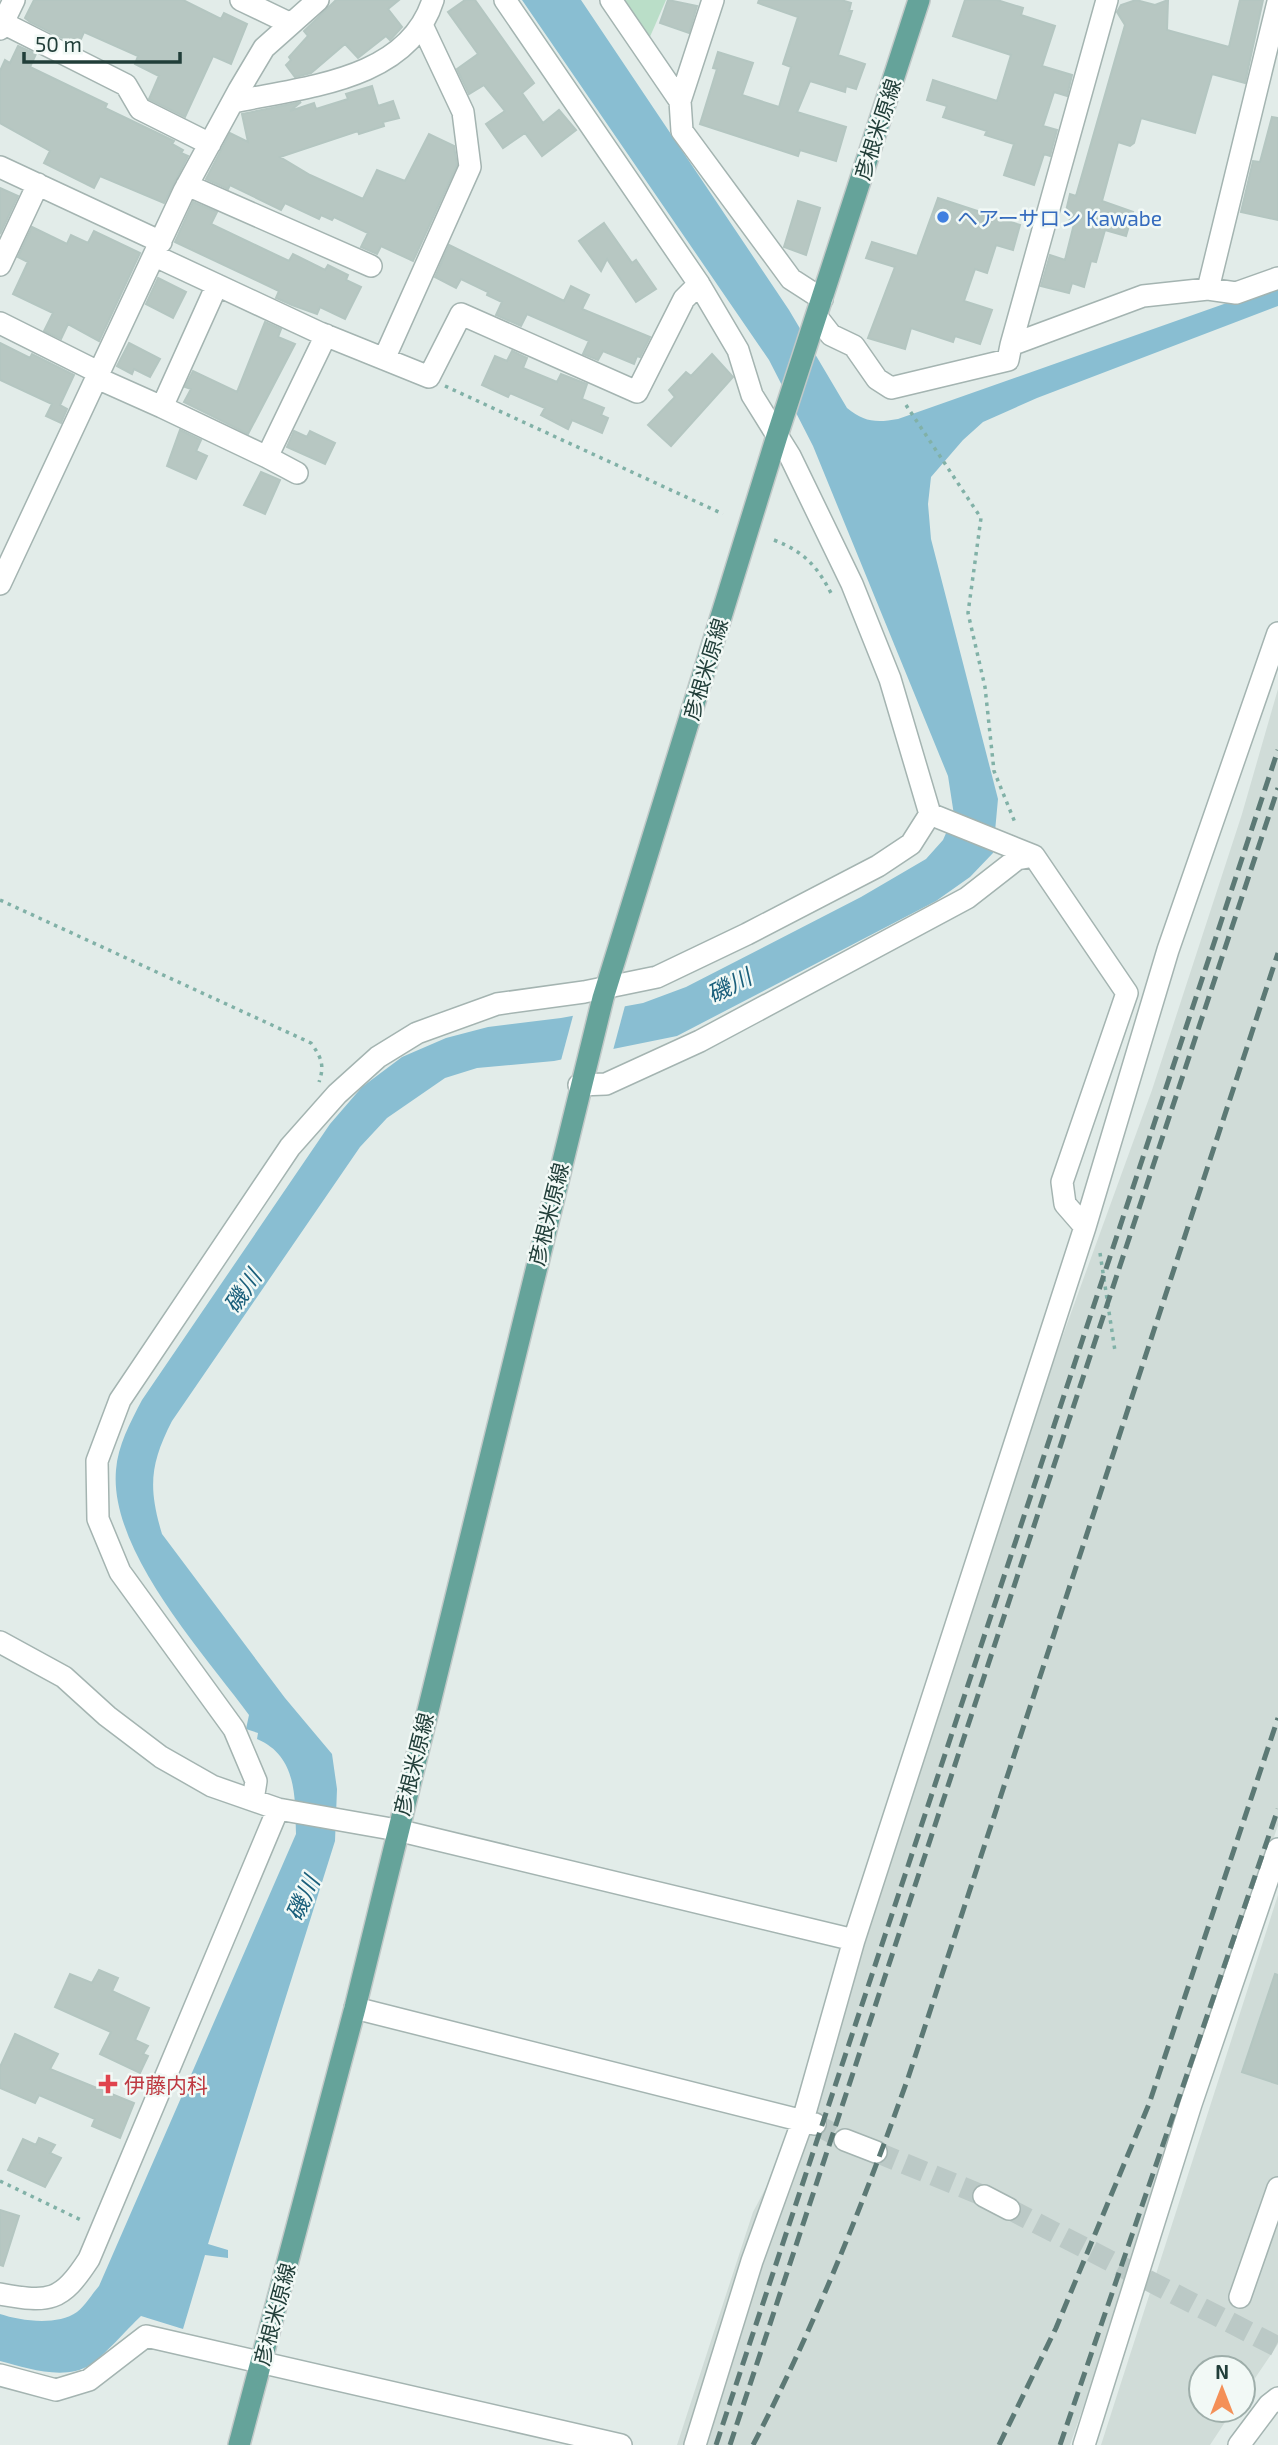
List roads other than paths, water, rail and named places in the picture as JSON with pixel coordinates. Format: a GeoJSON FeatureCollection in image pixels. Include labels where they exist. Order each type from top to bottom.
{"type":"FeatureCollection","features":[{"type":"Feature","properties":{"kind":"main road","name":"彦根米原線"},"geometry":{"type":"LineString","coordinates":[[239,2445],[355,2008],[604,993],[780,429],[919,0]]}},
{"type":"Feature","properties":{"kind":"street"},"geometry":{"type":"LineString","coordinates":[[14,0],[1,26],[126,85],[140,109],[210,144]]}},
{"type":"Feature","properties":{"kind":"street"},"geometry":{"type":"LineString","coordinates":[[241,0],[289,23]]}},
{"type":"Feature","properties":{"kind":"street"},"geometry":{"type":"LineString","coordinates":[[0,584],[187,185],[264,48],[318,0]]}},
{"type":"Feature","properties":{"kind":"street"},"geometry":{"type":"LineString","coordinates":[[233,102],[372,67],[401,51],[422,25],[433,0]]}},
{"type":"Feature","properties":{"kind":"street"},"geometry":{"type":"LineString","coordinates":[[505,0],[699,284],[738,350],[752,394],[780,429],[862,608],[890,679],[935,817]]}},
{"type":"Feature","properties":{"kind":"street"},"geometry":{"type":"LineString","coordinates":[[611,0],[680,101]]}},
{"type":"Feature","properties":{"kind":"street"},"geometry":{"type":"LineString","coordinates":[[713,0],[680,101],[682,131],[831,335],[854,346],[877,379],[891,388],[1008,360],[1107,0]]}},
{"type":"Feature","properties":{"kind":"street"},"geometry":{"type":"LineString","coordinates":[[1208,289],[1274,34],[1278,2]]}},
{"type":"Feature","properties":{"kind":"street"},"geometry":{"type":"LineString","coordinates":[[384,359],[470,167],[463,112],[422,25]]}},
{"type":"Feature","properties":{"kind":"street"},"geometry":{"type":"LineString","coordinates":[[0,167],[38,184],[158,249],[217,285],[326,335],[429,377],[461,314],[637,392],[684,299],[699,284]]}},
{"type":"Feature","properties":{"kind":"street"},"geometry":{"type":"LineString","coordinates":[[0,265],[38,184]]}},
{"type":"Feature","properties":{"kind":"street"},"geometry":{"type":"LineString","coordinates":[[187,185],[371,266]]}},
{"type":"Feature","properties":{"kind":"street"},"geometry":{"type":"LineString","coordinates":[[1012,345],[1143,296],[1208,289],[1236,293],[1278,278]]}},
{"type":"Feature","properties":{"kind":"street"},"geometry":{"type":"LineString","coordinates":[[162,407],[217,285]]}},
{"type":"Feature","properties":{"kind":"street"},"geometry":{"type":"LineString","coordinates":[[0,324],[98,376],[297,473]]}},
{"type":"Feature","properties":{"kind":"street"},"geometry":{"type":"LineString","coordinates":[[267,457],[326,335]]}},
{"type":"Feature","properties":{"kind":"street"},"geometry":{"type":"LineString","coordinates":[[695,2445],[752,2261],[809,2122],[854,1940],[1092,1235],[1168,950],[1278,634]]}},
{"type":"Feature","properties":{"kind":"street"},"geometry":{"type":"LineString","coordinates":[[935,817],[1027,852],[1127,993],[1062,1182],[1065,1205],[1092,1235]]}},
{"type":"Feature","properties":{"kind":"street"},"geometry":{"type":"LineString","coordinates":[[253,1800],[256,1781],[234,1729],[120,1572],[98,1519],[97,1461],[120,1400],[290,1147],[337,1094],[378,1057],[417,1034],[497,1004],[604,993],[657,977],[878,866],[911,844],[935,817]]}},
{"type":"Feature","properties":{"kind":"street"},"geometry":{"type":"LineString","coordinates":[[581,1078],[606,1084],[700,1041],[967,898],[1027,852]]}},
{"type":"Feature","properties":{"kind":"street"},"geometry":{"type":"LineString","coordinates":[[0,1642],[64,1677],[107,1716],[161,1757],[212,1786],[280,1810],[397,1830],[854,1940]]}},
{"type":"Feature","properties":{"kind":"street"},"geometry":{"type":"LineString","coordinates":[[0,2294],[39,2301],[57,2297],[73,2284],[89,2259],[280,1810]]}},
{"type":"Feature","properties":{"kind":"street"},"geometry":{"type":"LineString","coordinates":[[1084,2445],[1191,2104],[1278,1849]]}},
{"type":"Feature","properties":{"kind":"street"},"geometry":{"type":"LineString","coordinates":[[355,2008],[809,2122]]}},
{"type":"Feature","properties":{"kind":"street"},"geometry":{"type":"LineString","coordinates":[[845,2140],[876,2152]]}},
{"type":"Feature","properties":{"kind":"street"},"geometry":{"type":"LineString","coordinates":[[1240,2297],[1278,2188]]}},
{"type":"Feature","properties":{"kind":"street"},"geometry":{"type":"LineString","coordinates":[[984,2196],[1009,2209]]}},
{"type":"Feature","properties":{"kind":"street"},"geometry":{"type":"LineString","coordinates":[[0,2375],[56,2390],[89,2380],[146,2336],[621,2445]]}},
{"type":"Feature","properties":{"kind":"street"},"geometry":{"type":"LineString","coordinates":[[1239,2445],[1269,2405],[1278,2398]]}},
{"type":"Feature","properties":{"kind":"water","name":"磯川"},"geometry":{"type":"Polygon","coordinates":[[[522,0],[581,0],[789,310],[847,408],[865,419],[898,419],[1278,285],[1278,306],[1037,398],[983,422],[963,440],[931,477],[928,504],[931,539],[998,799],[993,853],[970,877],[936,901],[677,1036],[554,1061],[477,1068],[445,1078],[387,1118],[360,1147],[172,1421],[155,1463],[153,1489],[162,1534],[285,1698],[332,1754],[337,1789],[335,1841],[208,2244],[228,2250],[228,2258],[205,2255],[183,2329],[141,2316],[108,2350],[80,2370],[57,2373],[33,2370],[0,2361],[0,2314],[28,2320],[59,2319],[77,2312],[99,2286],[296,1834],[294,1792],[287,1767],[270,1746],[257,1739],[258,1733],[246,1729],[249,1715],[163,1600],[143,1567],[128,1534],[118,1501],[116,1470],[122,1443],[142,1400],[330,1124],[362,1087],[402,1057],[446,1038],[488,1027],[561,1018],[643,1003],[686,987],[861,897],[926,859],[943,840],[954,815],[948,776],[813,446],[769,360],[522,0]]]}},
{"type":"Feature","properties":{"kind":"tunnel"},"geometry":{"type":"LineString","coordinates":[[815,2124],[845,2140]]}},
{"type":"Feature","properties":{"kind":"tunnel"},"geometry":{"type":"LineString","coordinates":[[876,2152],[984,2196]]}},
{"type":"Feature","properties":{"kind":"tunnel"},"geometry":{"type":"LineString","coordinates":[[1009,2209],[1278,2347]]}},
{"type":"Feature","properties":{"kind":"railway"},"geometry":{"type":"LineString","coordinates":[[716,2445],[1278,750]]}},
{"type":"Feature","properties":{"kind":"railway"},"geometry":{"type":"LineString","coordinates":[[730,2445],[1278,788]]}},
{"type":"Feature","properties":{"kind":"railway"},"geometry":{"type":"LineString","coordinates":[[753,2445],[837,2264],[908,2078],[1278,953]]}},
{"type":"Feature","properties":{"kind":"railway"},"geometry":{"type":"LineString","coordinates":[[999,2445],[1056,2328],[1149,2104],[1278,1718]]}},
{"type":"Feature","properties":{"kind":"railway"},"geometry":{"type":"LineString","coordinates":[[1060,2445],[1278,1809]]}},
{"type":"Feature","properties":{"kind":"place","name":"ヘアーサロン Kawabe"},"geometry":{"type":"Point","coordinates":[943,217]}},
{"type":"Feature","properties":{"kind":"place","name":"伊藤内科"},"geometry":{"type":"Point","coordinates":[108,2084]}}]}
